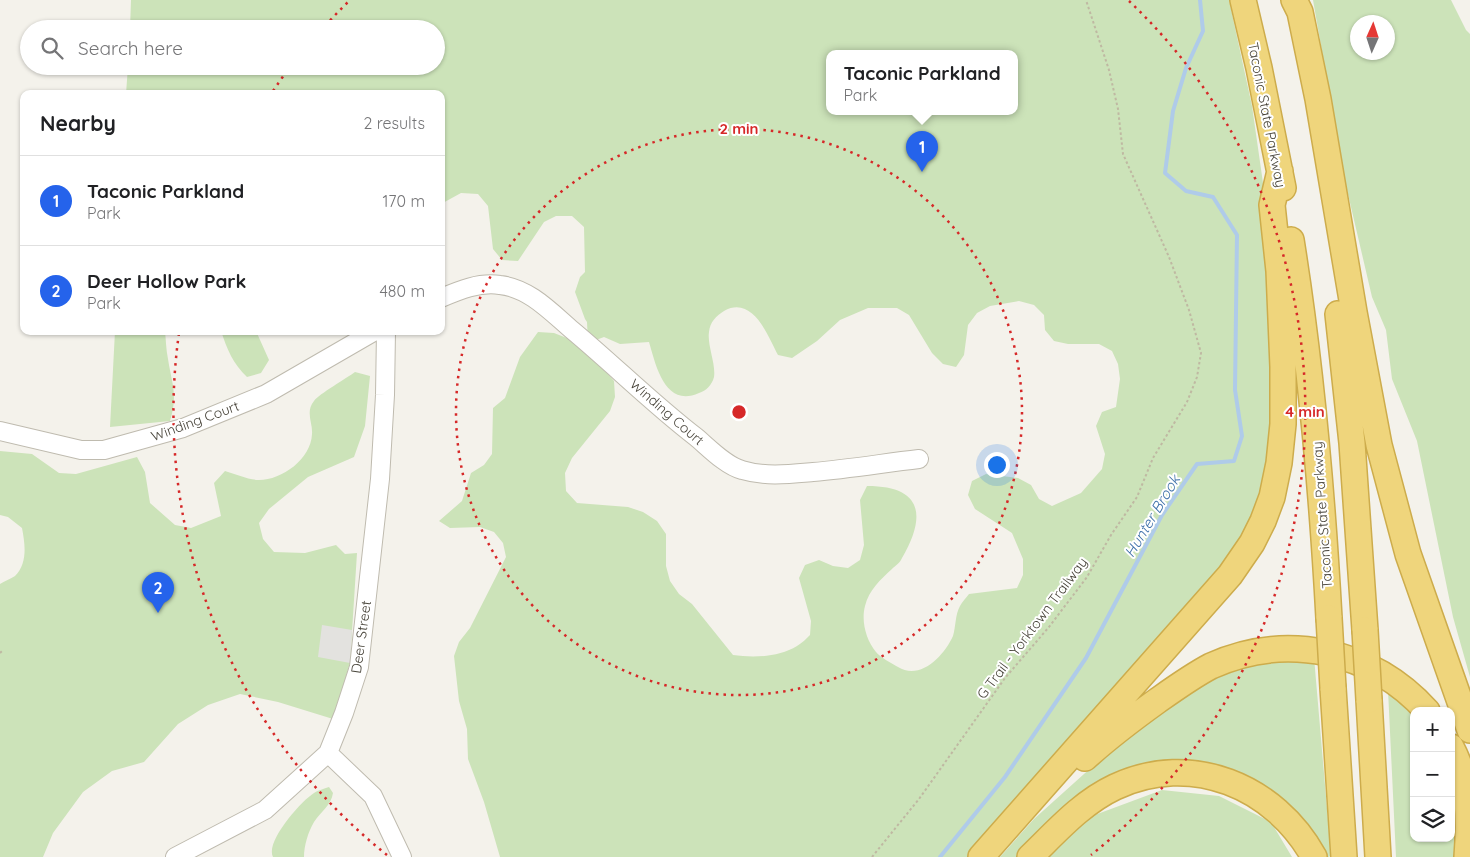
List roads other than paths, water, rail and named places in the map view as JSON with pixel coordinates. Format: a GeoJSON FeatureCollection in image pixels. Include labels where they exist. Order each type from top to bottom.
{"type":"FeatureCollection","features":[{"type":"Feature","properties":{"kind":"highway","name":"Taconic State Parkway"},"geometry":{"type":"LineString","coordinates":[[1243,0],[1280,171],[1298,280],[1314,408],[1323,519],[1344,857]]}},
{"type":"Feature","properties":{"kind":"highway"},"geometry":{"type":"LineString","coordinates":[[1285,0],[1325,228],[1338,314],[1352,443],[1378,857]]}},
{"type":"Feature","properties":{"kind":"highway"},"geometry":{"type":"LineString","coordinates":[[1294,0],[1300,12],[1318,99],[1363,367],[1383,464],[1415,576],[1470,730]]}},
{"type":"Feature","properties":{"kind":"highway"},"geometry":{"type":"LineString","coordinates":[[981,857],[1225,580],[1248,548],[1263,521],[1272,498],[1277,475],[1283,424],[1281,303],[1272,205],[1280,171]]}},
{"type":"Feature","properties":{"kind":"highway"},"geometry":{"type":"LineString","coordinates":[[986,857],[1052,789],[1109,737],[1186,681],[1211,666],[1235,657],[1283,648],[1317,650],[1338,655],[1365,665],[1387,677],[1411,694],[1423,707]]}},
{"type":"Feature","properties":{"kind":"highway"},"geometry":{"type":"LineString","coordinates":[[1453,752],[1462,773],[1468,796],[1470,827],[1467,857]]}},
{"type":"Feature","properties":{"kind":"highway"},"geometry":{"type":"LineString","coordinates":[[1030,857],[1064,823],[1103,794],[1140,778],[1177,773],[1201,774],[1224,779],[1251,792],[1266,802],[1290,824],[1304,840],[1314,857]]}},
{"type":"Feature","properties":{"kind":"street","name":"Winding Court"},"geometry":{"type":"LineString","coordinates":[[445,296],[468,287],[488,284],[519,290],[534,298],[588,343],[679,425],[730,465],[740,470],[785,475],[919,459]]}},
{"type":"Feature","properties":{"kind":"street","name":"Winding Court"},"geometry":{"type":"LineString","coordinates":[[0,431],[80,450],[104,450],[183,428],[266,394],[368,335]]}},
{"type":"Feature","properties":{"kind":"street","name":"Deer Street"},"geometry":{"type":"LineString","coordinates":[[175,857],[265,810],[328,753],[359,667],[380,479],[385,395],[386,335]]}},
{"type":"Feature","properties":{"kind":"street"},"geometry":{"type":"LineString","coordinates":[[328,753],[372,796],[402,857]]}},
{"type":"Feature","properties":{"kind":"waterway","name":"Hunter Brook"},"geometry":{"type":"LineString","coordinates":[[940,857],[1005,777],[1086,658],[1162,515],[1197,464],[1234,461],[1242,436],[1235,390],[1237,235],[1213,197],[1186,191],[1165,173],[1173,111],[1186,68],[1203,31],[1200,0]]}},
{"type":"Feature","properties":{"kind":"place","name":"Taconic Parkland"},"geometry":{"type":"Point","coordinates":[922,172]}},
{"type":"Feature","properties":{"kind":"place","name":"Deer Hollow Park"},"geometry":{"type":"Point","coordinates":[158,613]}}]}
